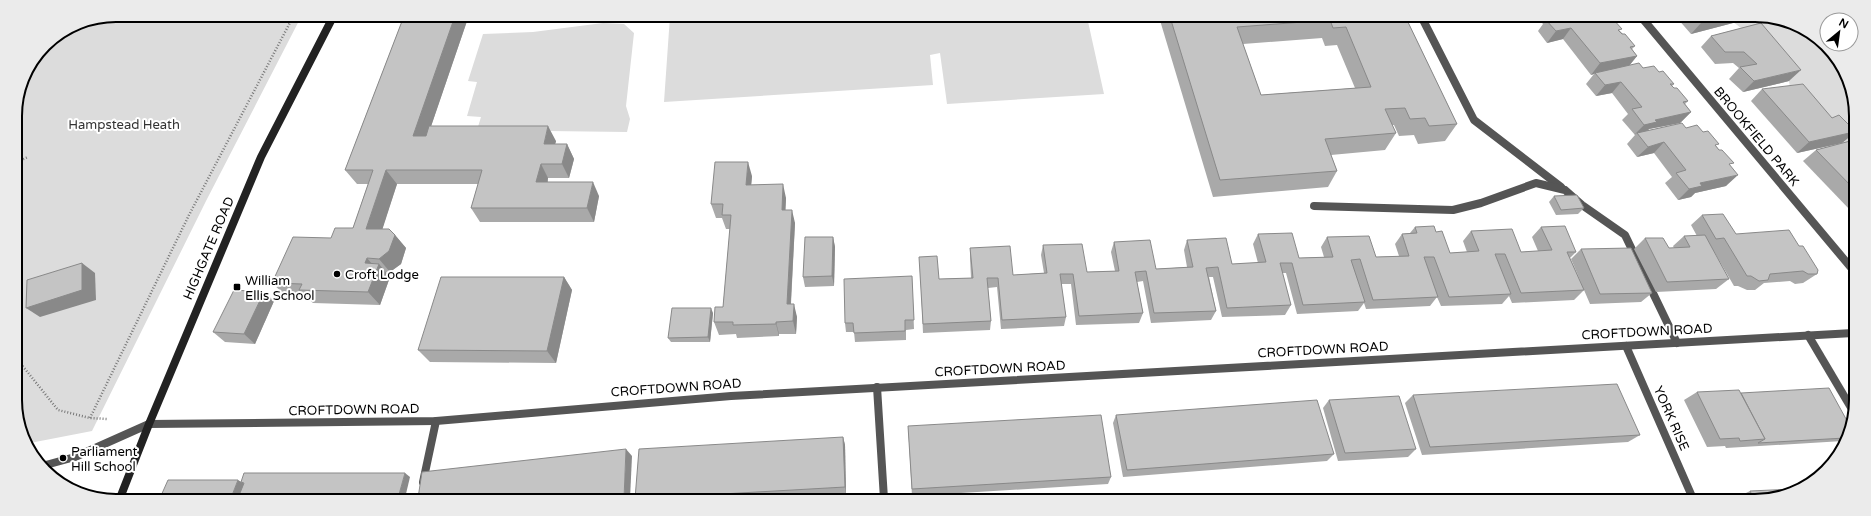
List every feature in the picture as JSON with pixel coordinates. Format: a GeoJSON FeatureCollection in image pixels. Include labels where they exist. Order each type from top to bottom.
{"type":"FeatureCollection","features":[{"type":"Feature","properties":{"kind":"street","name":"HIGHGATE ROAD"},"geometry":{"type":"LineString","coordinates":[[122,494],[149,424],[261,157],[330,22]]}},
{"type":"Feature","properties":{"kind":"street"},"geometry":{"type":"LineString","coordinates":[[1424,22],[1474,120],[1582,205],[1625,235],[1677,343]]}},
{"type":"Feature","properties":{"kind":"street","name":"BROOKFIELD PARK"},"geometry":{"type":"LineString","coordinates":[[1645,22],[1849,265]]}},
{"type":"Feature","properties":{"kind":"street"},"geometry":{"type":"LineString","coordinates":[[1314,206],[1453,210],[1481,203],[1536,183],[1564,190]]}},
{"type":"Feature","properties":{"kind":"street","name":"CROFTDOWN ROAD"},"geometry":{"type":"LineString","coordinates":[[149,424],[436,421],[656,401],[877,387],[1849,333]]}},
{"type":"Feature","properties":{"kind":"street"},"geometry":{"type":"LineString","coordinates":[[1808,335],[1849,404]]}},
{"type":"Feature","properties":{"kind":"street","name":"YORK RISE"},"geometry":{"type":"LineString","coordinates":[[1626,346],[1691,494]]}},
{"type":"Feature","properties":{"kind":"street"},"geometry":{"type":"LineString","coordinates":[[877,387],[884,494]]}},
{"type":"Feature","properties":{"kind":"street"},"geometry":{"type":"LineString","coordinates":[[421,490],[436,421]]}},
{"type":"Feature","properties":{"kind":"street"},"geometry":{"type":"LineString","coordinates":[[48,464],[75,457],[149,424]]}},
{"type":"Feature","properties":{"kind":"path"},"geometry":{"type":"LineString","coordinates":[[90,418],[145,300],[236,123],[290,22]]}},
{"type":"Feature","properties":{"kind":"path"},"geometry":{"type":"LineString","coordinates":[[22,160],[28,157]]}},
{"type":"Feature","properties":{"kind":"path"},"geometry":{"type":"LineString","coordinates":[[22,365],[58,410],[90,418],[114,420]]}},
{"type":"Feature","properties":{"kind":"green space","name":"Hampstead Heath"},"geometry":{"type":"Polygon","coordinates":[[[116,22],[298,22],[206,201],[92,431],[33,442],[27,430],[24,418],[22,400],[22,110],[29,80],[38,64],[54,45],[80,29],[92,25],[116,22]]]}},
{"type":"Feature","properties":{"kind":"green space"},"geometry":{"type":"Polygon","coordinates":[[[670,22],[1088,22],[1104,94],[947,104],[940,53],[930,55],[933,85],[664,102],[670,22]]]}},
{"type":"Feature","properties":{"kind":"green space"},"geometry":{"type":"Polygon","coordinates":[[[1733,22],[1767,23],[1791,29],[1812,42],[1819,48],[1819,52],[1823,52],[1836,69],[1844,86],[1849,110],[1849,144],[1842,143],[1826,126],[1791,95],[1789,81],[1750,35],[1733,22]]]}},
{"type":"Feature","properties":{"kind":"green space"},"geometry":{"type":"Polygon","coordinates":[[[603,23],[624,24],[634,33],[626,106],[630,119],[627,132],[477,130],[481,117],[467,116],[477,82],[468,81],[483,34],[533,32],[603,23]]]}},
{"type":"Feature","properties":{"kind":"building"},"geometry":{"type":"Polygon","coordinates":[[[402,22],[453,22],[413,136],[426,136],[429,126],[548,126],[544,144],[567,144],[562,164],[541,164],[536,182],[593,182],[587,208],[471,208],[482,170],[386,170],[366,229],[389,229],[395,235],[389,251],[379,259],[367,258],[365,263],[379,264],[368,292],[299,290],[302,284],[272,283],[293,237],[331,238],[335,228],[353,228],[373,170],[345,170],[402,22]]]}},
{"type":"Feature","properties":{"kind":"building"},"geometry":{"type":"Polygon","coordinates":[[[1172,22],[1303,22],[1237,27],[1261,95],[1371,87],[1346,27],[1333,28],[1331,22],[1408,22],[1457,124],[1429,126],[1425,118],[1410,119],[1405,108],[1385,109],[1396,133],[1325,139],[1337,171],[1220,180],[1172,22]]]}},
{"type":"Feature","properties":{"kind":"building"},"geometry":{"type":"Polygon","coordinates":[[[1548,22],[1616,22],[1622,29],[1618,30],[1622,34],[1625,34],[1635,46],[1630,47],[1637,56],[1600,63],[1571,28],[1556,31],[1548,22]]]}},
{"type":"Feature","properties":{"kind":"building"},"geometry":{"type":"Polygon","coordinates":[[[1761,23],[1801,70],[1754,81],[1740,67],[1757,64],[1744,52],[1725,52],[1711,36],[1761,23]]]}},
{"type":"Feature","properties":{"kind":"building"},"geometry":{"type":"Polygon","coordinates":[[[1639,63],[1643,68],[1654,66],[1659,72],[1663,71],[1674,84],[1670,84],[1674,88],[1677,88],[1688,101],[1683,102],[1691,112],[1655,120],[1657,122],[1644,125],[1632,109],[1642,107],[1621,82],[1605,85],[1595,73],[1639,63]]]}},
{"type":"Feature","properties":{"kind":"building"},"geometry":{"type":"Polygon","coordinates":[[[1803,84],[1832,118],[1839,115],[1849,125],[1849,133],[1809,142],[1762,89],[1803,84]]]}},
{"type":"Feature","properties":{"kind":"building"},"geometry":{"type":"Polygon","coordinates":[[[1682,123],[1686,128],[1697,125],[1703,132],[1708,131],[1719,144],[1715,145],[1719,150],[1722,150],[1734,163],[1729,164],[1738,175],[1700,183],[1702,186],[1689,189],[1676,173],[1686,170],[1664,142],[1648,147],[1637,133],[1682,123]]]}},
{"type":"Feature","properties":{"kind":"building"},"geometry":{"type":"Polygon","coordinates":[[[1849,141],[1849,184],[1816,150],[1849,141]]]}},
{"type":"Feature","properties":{"kind":"building"},"geometry":{"type":"Polygon","coordinates":[[[715,162],[748,162],[746,185],[783,184],[782,210],[792,210],[787,304],[794,304],[793,321],[776,322],[776,324],[733,325],[733,322],[714,322],[715,307],[723,307],[731,215],[722,215],[723,204],[711,204],[715,162]]]}},
{"type":"Feature","properties":{"kind":"building"},"geometry":{"type":"Polygon","coordinates":[[[1577,195],[1584,208],[1561,210],[1554,196],[1577,195]]]}},
{"type":"Feature","properties":{"kind":"building"},"geometry":{"type":"Polygon","coordinates":[[[1723,214],[1736,234],[1789,230],[1799,246],[1803,246],[1818,270],[1817,274],[1808,274],[1803,271],[1770,274],[1768,280],[1759,281],[1751,276],[1747,276],[1724,238],[1716,239],[1702,215],[1723,214]]]}},
{"type":"Feature","properties":{"kind":"building"},"geometry":{"type":"Polygon","coordinates":[[[1434,226],[1436,232],[1442,231],[1450,253],[1479,251],[1471,231],[1512,229],[1521,252],[1552,250],[1541,227],[1565,226],[1576,252],[1567,252],[1584,290],[1521,293],[1505,254],[1495,254],[1511,294],[1449,297],[1434,257],[1424,257],[1438,297],[1373,300],[1360,259],[1351,260],[1365,302],[1303,305],[1292,263],[1280,263],[1291,305],[1227,308],[1218,267],[1206,268],[1216,311],[1154,313],[1146,271],[1135,272],[1143,313],[1079,316],[1073,274],[1060,274],[1066,317],[1002,320],[998,278],[987,278],[991,321],[923,324],[919,257],[937,256],[939,279],[973,278],[970,248],[1010,246],[1013,275],[1047,273],[1043,245],[1082,244],[1087,272],[1119,271],[1114,242],[1150,240],[1156,269],[1193,267],[1187,240],[1226,238],[1232,264],[1266,262],[1258,234],[1292,233],[1299,258],[1333,257],[1327,237],[1369,236],[1376,257],[1409,256],[1402,234],[1417,233],[1415,227],[1434,226]]]}},
{"type":"Feature","properties":{"kind":"building"},"geometry":{"type":"Polygon","coordinates":[[[1705,235],[1729,279],[1667,282],[1645,238],[1663,238],[1669,248],[1690,247],[1684,236],[1705,235]]]}},
{"type":"Feature","properties":{"kind":"building"},"geometry":{"type":"Polygon","coordinates":[[[805,237],[833,237],[832,276],[803,277],[805,237]]]}},
{"type":"Feature","properties":{"kind":"building"},"geometry":{"type":"Polygon","coordinates":[[[1631,248],[1652,293],[1600,294],[1581,249],[1631,248]]]}},
{"type":"Feature","properties":{"kind":"building"},"geometry":{"type":"Polygon","coordinates":[[[82,263],[82,290],[26,308],[27,280],[82,263]]]}},
{"type":"Feature","properties":{"kind":"building"},"geometry":{"type":"Polygon","coordinates":[[[912,276],[914,320],[905,320],[905,331],[854,333],[853,323],[845,323],[844,279],[912,276]]]}},
{"type":"Feature","properties":{"kind":"building"},"geometry":{"type":"Polygon","coordinates":[[[441,277],[564,277],[547,351],[418,350],[441,277]]]}},
{"type":"Feature","properties":{"kind":"building"},"geometry":{"type":"Polygon","coordinates":[[[234,290],[264,292],[244,334],[213,332],[234,290]]]}},
{"type":"Feature","properties":{"kind":"building"},"geometry":{"type":"Polygon","coordinates":[[[672,308],[711,308],[708,337],[668,338],[672,308]]]}},
{"type":"Feature","properties":{"kind":"building"},"geometry":{"type":"Polygon","coordinates":[[[1617,384],[1640,435],[1430,447],[1413,395],[1617,384]]]}},
{"type":"Feature","properties":{"kind":"building"},"geometry":{"type":"Polygon","coordinates":[[[1829,388],[1847,420],[1842,436],[1841,438],[1758,443],[1765,439],[1741,393],[1829,388]]]}},
{"type":"Feature","properties":{"kind":"building"},"geometry":{"type":"Polygon","coordinates":[[[1739,390],[1765,439],[1740,441],[1739,438],[1720,439],[1697,392],[1739,390]]]}},
{"type":"Feature","properties":{"kind":"building"},"geometry":{"type":"Polygon","coordinates":[[[1399,396],[1416,449],[1345,453],[1329,400],[1399,396]]]}},
{"type":"Feature","properties":{"kind":"building"},"geometry":{"type":"Polygon","coordinates":[[[1317,400],[1334,454],[1127,470],[1116,415],[1317,400]]]}},
{"type":"Feature","properties":{"kind":"building"},"geometry":{"type":"Polygon","coordinates":[[[1101,415],[1111,477],[912,489],[908,426],[1101,415]]]}},
{"type":"Feature","properties":{"kind":"building"},"geometry":{"type":"Polygon","coordinates":[[[843,437],[845,487],[722,494],[635,494],[639,449],[843,437]]]}},
{"type":"Feature","properties":{"kind":"building"},"geometry":{"type":"Polygon","coordinates":[[[626,449],[624,494],[419,494],[422,472],[626,449]]]}},
{"type":"Feature","properties":{"kind":"building"},"geometry":{"type":"Polygon","coordinates":[[[244,473],[405,473],[399,494],[240,494],[244,483],[241,482],[244,473]]]}},
{"type":"Feature","properties":{"kind":"building"},"geometry":{"type":"Polygon","coordinates":[[[168,480],[238,480],[233,494],[162,494],[168,480]]]}},
{"type":"Feature","properties":{"kind":"building"},"geometry":{"type":"Polygon","coordinates":[[[1783,490],[1761,494],[1752,494],[1750,491],[1783,490]]]}},
{"type":"Feature","properties":{"kind":"place","name":"Croft Lodge"},"geometry":{"type":"Point","coordinates":[337,274]}},
{"type":"Feature","properties":{"kind":"place","name":"William Ellis School"},"geometry":{"type":"Point","coordinates":[237,287]}},
{"type":"Feature","properties":{"kind":"place","name":"Parliament Hill School"},"geometry":{"type":"Point","coordinates":[63,458]}}]}
